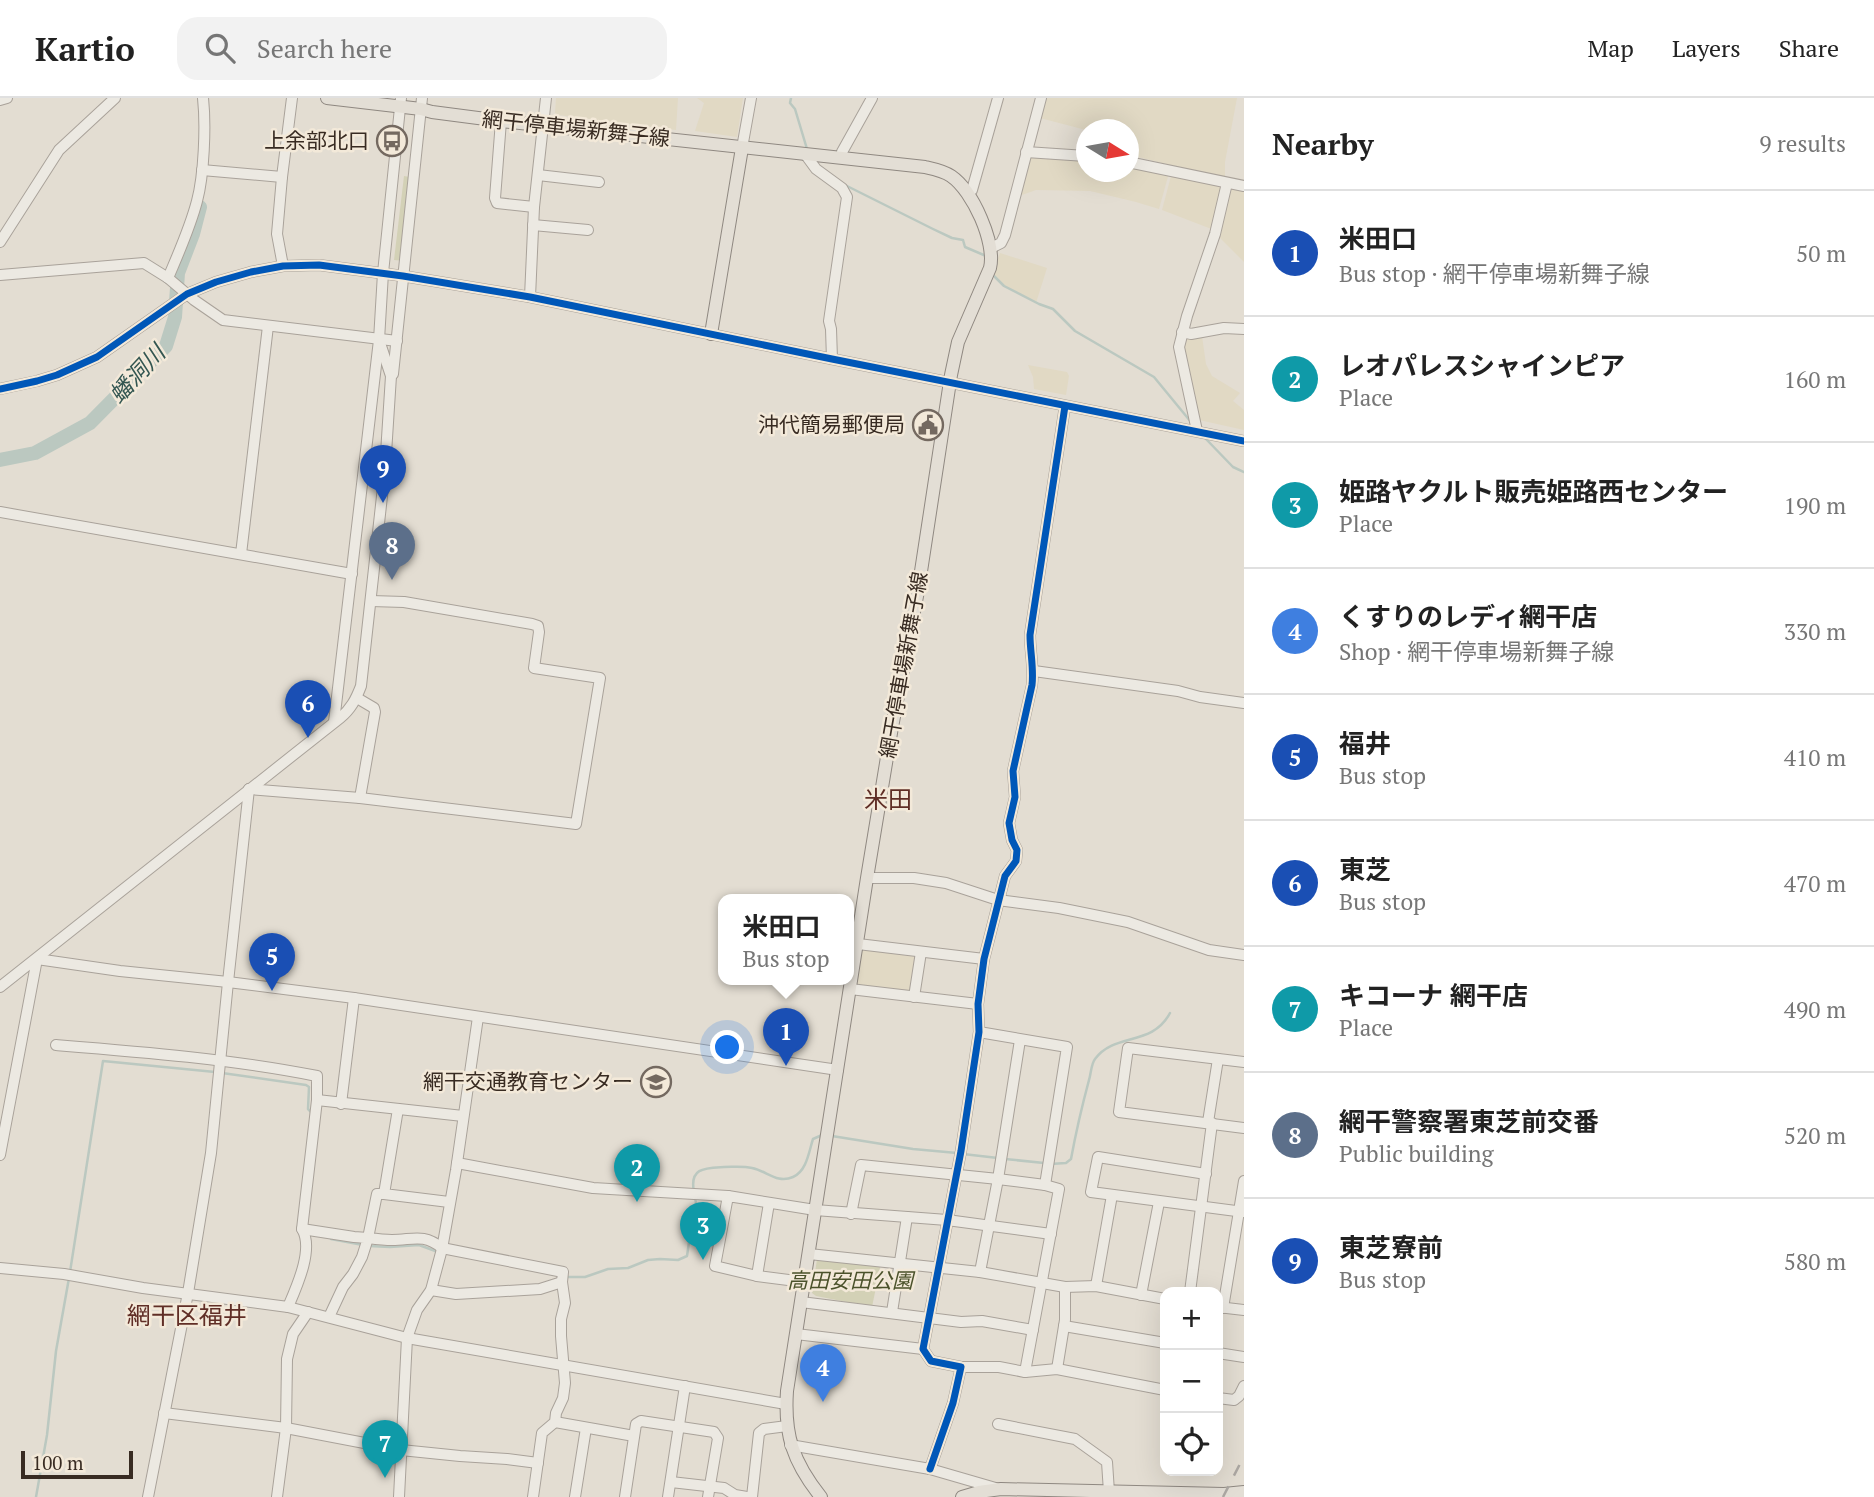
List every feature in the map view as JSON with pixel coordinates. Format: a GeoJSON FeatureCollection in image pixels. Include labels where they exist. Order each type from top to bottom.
{"type":"FeatureCollection","features":[{"type":"Feature","properties":{"kind":"main road","name":"網干停車場新舞子線"},"geometry":{"type":"LineString","coordinates":[[327,98],[421,103],[432,112],[501,121],[925,167],[950,174],[968,194],[979,215],[991,248],[992,260],[958,342],[854,966]]}},
{"type":"Feature","properties":{"kind":"main road"},"geometry":{"type":"LineString","coordinates":[[711,334],[742,148]]}},
{"type":"Feature","properties":{"kind":"main road","name":"網干停車場新舞子線"},"geometry":{"type":"LineString","coordinates":[[821,1497],[800,1468],[790,1445],[786,1404],[851,985]]}},
{"type":"Feature","properties":{"kind":"main road"},"geometry":{"type":"LineString","coordinates":[[962,1497],[1001,1489],[1025,1493],[1242,1492]]}},
{"type":"Feature","properties":{"kind":"street"},"geometry":{"type":"LineString","coordinates":[[0,100],[7,98]]}},
{"type":"Feature","properties":{"kind":"street"},"geometry":{"type":"LineString","coordinates":[[0,242],[59,150],[115,98]]}},
{"type":"Feature","properties":{"kind":"street"},"geometry":{"type":"LineString","coordinates":[[168,278],[190,226],[206,170],[204,98]]}},
{"type":"Feature","properties":{"kind":"street"},"geometry":{"type":"LineString","coordinates":[[283,266],[277,233],[292,98]]}},
{"type":"Feature","properties":{"kind":"street"},"geometry":{"type":"LineString","coordinates":[[530,297],[534,207],[546,98]]}},
{"type":"Feature","properties":{"kind":"street"},"geometry":{"type":"LineString","coordinates":[[742,148],[751,98]]}},
{"type":"Feature","properties":{"kind":"street"},"geometry":{"type":"LineString","coordinates":[[841,158],[872,98]]}},
{"type":"Feature","properties":{"kind":"street"},"geometry":{"type":"LineString","coordinates":[[968,194],[972,190],[998,98]]}},
{"type":"Feature","properties":{"kind":"street"},"geometry":{"type":"LineString","coordinates":[[991,248],[1001,243],[1005,235],[1041,98]]}},
{"type":"Feature","properties":{"kind":"street"},"geometry":{"type":"LineString","coordinates":[[334,722],[379,340],[383,273],[401,102]]}},
{"type":"Feature","properties":{"kind":"street"},"geometry":{"type":"LineString","coordinates":[[390,397],[421,103]]}},
{"type":"Feature","properties":{"kind":"street"},"geometry":{"type":"LineString","coordinates":[[501,121],[495,198],[497,203],[534,207]]}},
{"type":"Feature","properties":{"kind":"street"},"geometry":{"type":"LineString","coordinates":[[1027,152],[1076,155]]}},
{"type":"Feature","properties":{"kind":"street"},"geometry":{"type":"LineString","coordinates":[[804,154],[816,169],[842,188],[847,197],[829,321],[832,359]]}},
{"type":"Feature","properties":{"kind":"street"},"geometry":{"type":"LineString","coordinates":[[1139,164],[1244,186]]}},
{"type":"Feature","properties":{"kind":"street"},"geometry":{"type":"LineString","coordinates":[[206,170],[282,177]]}},
{"type":"Feature","properties":{"kind":"street"},"geometry":{"type":"LineString","coordinates":[[538,175],[599,182]]}},
{"type":"Feature","properties":{"kind":"street"},"geometry":{"type":"LineString","coordinates":[[1197,431],[1179,348],[1215,234],[1227,183]]}},
{"type":"Feature","properties":{"kind":"street"},"geometry":{"type":"LineString","coordinates":[[533,225],[588,230]]}},
{"type":"Feature","properties":{"kind":"street"},"geometry":{"type":"LineString","coordinates":[[0,275],[144,263],[223,320],[397,341]]}},
{"type":"Feature","properties":{"kind":"street"},"geometry":{"type":"LineString","coordinates":[[0,389],[57,375],[97,357],[191,297],[229,277],[283,266],[334,266],[530,297],[1244,440]]}},
{"type":"Feature","properties":{"kind":"street"},"geometry":{"type":"LineString","coordinates":[[240,554],[268,326]]}},
{"type":"Feature","properties":{"kind":"street"},"geometry":{"type":"LineString","coordinates":[[1182,332],[1191,334],[1224,328],[1244,329]]}},
{"type":"Feature","properties":{"kind":"street"},"geometry":{"type":"LineString","coordinates":[[0,987],[346,713],[357,698],[361,686],[371,601],[390,397],[391,376],[379,340]]}},
{"type":"Feature","properties":{"kind":"street"},"geometry":{"type":"LineString","coordinates":[[1065,406],[1030,635],[1030,656],[1034,671],[1013,771],[1015,797],[1009,823],[1017,850],[1016,861],[1005,876],[984,959],[978,1004],[979,1032],[957,1176],[923,1349],[931,1361],[961,1367],[999,1367],[1025,1371],[1057,1369],[1160,1389]]}},
{"type":"Feature","properties":{"kind":"street"},"geometry":{"type":"LineString","coordinates":[[0,512],[352,574]]}},
{"type":"Feature","properties":{"kind":"street"},"geometry":{"type":"LineString","coordinates":[[249,789],[360,798],[576,824],[600,678],[534,668],[538,626],[404,602],[371,601]]}},
{"type":"Feature","properties":{"kind":"street"},"geometry":{"type":"LineString","coordinates":[[1034,671],[1244,703]]}},
{"type":"Feature","properties":{"kind":"street"},"geometry":{"type":"LineString","coordinates":[[357,698],[374,708],[360,798]]}},
{"type":"Feature","properties":{"kind":"street"},"geometry":{"type":"LineString","coordinates":[[148,1497],[188,1293],[211,1153],[249,789]]}},
{"type":"Feature","properties":{"kind":"street"},"geometry":{"type":"LineString","coordinates":[[867,878],[914,878],[946,883],[998,900],[1059,908],[1128,922],[1209,950],[1244,955]]}},
{"type":"Feature","properties":{"kind":"street"},"geometry":{"type":"LineString","coordinates":[[858,944],[984,959]]}},
{"type":"Feature","properties":{"kind":"street"},"geometry":{"type":"LineString","coordinates":[[914,998],[921,952]]}},
{"type":"Feature","properties":{"kind":"street"},"geometry":{"type":"LineString","coordinates":[[37,959],[354,998],[838,1070]]}},
{"type":"Feature","properties":{"kind":"street"},"geometry":{"type":"LineString","coordinates":[[0,1155],[37,959]]}},
{"type":"Feature","properties":{"kind":"street"},"geometry":{"type":"LineString","coordinates":[[850,989],[978,1004]]}},
{"type":"Feature","properties":{"kind":"street"},"geometry":{"type":"LineString","coordinates":[[341,1104],[354,998]]}},
{"type":"Feature","properties":{"kind":"street"},"geometry":{"type":"LineString","coordinates":[[399,1497],[407,1338],[417,1310],[430,1290],[441,1251],[478,1017]]}},
{"type":"Feature","properties":{"kind":"street"},"geometry":{"type":"LineString","coordinates":[[979,1032],[1066,1047],[1045,1185]]}},
{"type":"Feature","properties":{"kind":"street"},"geometry":{"type":"LineString","coordinates":[[980,1272],[1020,1040]]}},
{"type":"Feature","properties":{"kind":"street"},"geometry":{"type":"LineString","coordinates":[[56,1045],[220,1060],[317,1076],[317,1100],[302,1228],[306,1235],[305,1255],[299,1282],[288,1307]]}},
{"type":"Feature","properties":{"kind":"street"},"geometry":{"type":"LineString","coordinates":[[1244,1062],[1128,1048],[1119,1112],[1244,1128]]}},
{"type":"Feature","properties":{"kind":"street"},"geometry":{"type":"LineString","coordinates":[[1192,1287],[1218,1059]]}},
{"type":"Feature","properties":{"kind":"street"},"geometry":{"type":"LineString","coordinates":[[317,1100],[463,1116]]}},
{"type":"Feature","properties":{"kind":"street"},"geometry":{"type":"LineString","coordinates":[[384,1194],[398,1110]]}},
{"type":"Feature","properties":{"kind":"street"},"geometry":{"type":"LineString","coordinates":[[1206,1174],[1098,1157],[1091,1192],[1241,1212]]}},
{"type":"Feature","properties":{"kind":"street"},"geometry":{"type":"LineString","coordinates":[[457,1163],[593,1188],[728,1196],[815,1210],[947,1220],[1051,1234]]}},
{"type":"Feature","properties":{"kind":"street"},"geometry":{"type":"LineString","coordinates":[[851,1213],[861,1165],[998,1179],[1059,1189],[1025,1371]]}},
{"type":"Feature","properties":{"kind":"street"},"geometry":{"type":"LineString","coordinates":[[1223,1293],[1241,1212],[1244,1181]]}},
{"type":"Feature","properties":{"kind":"street"},"geometry":{"type":"LineString","coordinates":[[329,1317],[343,1287],[353,1274],[366,1243],[377,1194],[449,1202]]}},
{"type":"Feature","properties":{"kind":"street"},"geometry":{"type":"LineString","coordinates":[[1096,1286],[1112,1195]]}},
{"type":"Feature","properties":{"kind":"street"},"geometry":{"type":"LineString","coordinates":[[728,1196],[715,1266],[757,1276],[804,1282]]}},
{"type":"Feature","properties":{"kind":"street"},"geometry":{"type":"LineString","coordinates":[[1141,1294],[1159,1202]]}},
{"type":"Feature","properties":{"kind":"street"},"geometry":{"type":"LineString","coordinates":[[757,1276],[769,1203]]}},
{"type":"Feature","properties":{"kind":"street"},"geometry":{"type":"LineString","coordinates":[[892,1312],[907,1217]]}},
{"type":"Feature","properties":{"kind":"street"},"geometry":{"type":"LineString","coordinates":[[302,1228],[354,1237],[366,1243],[425,1238],[434,1242],[441,1251],[563,1272],[565,1303],[561,1319],[565,1383],[555,1422],[542,1433],[533,1497]]}},
{"type":"Feature","properties":{"kind":"street"},"geometry":{"type":"LineString","coordinates":[[809,1254],[980,1272],[1065,1287],[1096,1286],[1160,1298]]}},
{"type":"Feature","properties":{"kind":"street"},"geometry":{"type":"LineString","coordinates":[[0,1268],[69,1275],[143,1288],[288,1307],[407,1338],[786,1404]]}},
{"type":"Feature","properties":{"kind":"street"},"geometry":{"type":"LineString","coordinates":[[430,1290],[456,1294],[540,1289],[562,1278]]}},
{"type":"Feature","properties":{"kind":"street"},"geometry":{"type":"LineString","coordinates":[[1057,1369],[1064,1326],[1065,1287]]}},
{"type":"Feature","properties":{"kind":"street"},"geometry":{"type":"LineString","coordinates":[[801,1302],[961,1322],[982,1321],[1033,1330]]}},
{"type":"Feature","properties":{"kind":"street"},"geometry":{"type":"LineString","coordinates":[[1223,1307],[1244,1310]]}},
{"type":"Feature","properties":{"kind":"street"},"geometry":{"type":"LineString","coordinates":[[277,1497],[286,1428],[287,1359],[293,1334],[308,1312]]}},
{"type":"Feature","properties":{"kind":"street"},"geometry":{"type":"LineString","coordinates":[[1064,1326],[1160,1342]]}},
{"type":"Feature","properties":{"kind":"street"},"geometry":{"type":"LineString","coordinates":[[796,1334],[923,1349]]}},
{"type":"Feature","properties":{"kind":"street"},"geometry":{"type":"LineString","coordinates":[[1223,1354],[1244,1357]]}},
{"type":"Feature","properties":{"kind":"street"},"geometry":{"type":"LineString","coordinates":[[930,1469],[953,1403],[961,1367]]}},
{"type":"Feature","properties":{"kind":"street"},"geometry":{"type":"LineString","coordinates":[[1223,1399],[1234,1400],[1244,1386]]}},
{"type":"Feature","properties":{"kind":"street"},"geometry":{"type":"LineString","coordinates":[[668,1497],[685,1387]]}},
{"type":"Feature","properties":{"kind":"street"},"geometry":{"type":"LineString","coordinates":[[164,1413],[286,1428],[401,1450],[538,1463]]}},
{"type":"Feature","properties":{"kind":"street"},"geometry":{"type":"LineString","coordinates":[[625,1497],[636,1424],[641,1421],[714,1432],[718,1438],[709,1492]]}},
{"type":"Feature","properties":{"kind":"street"},"geometry":{"type":"LineString","coordinates":[[555,1422],[634,1436]]}},
{"type":"Feature","properties":{"kind":"street"},"geometry":{"type":"LineString","coordinates":[[999,1424],[1074,1439],[1107,1462],[1109,1492]]}},
{"type":"Feature","properties":{"kind":"street"},"geometry":{"type":"LineString","coordinates":[[752,1497],[759,1433],[764,1429],[787,1426]]}},
{"type":"Feature","properties":{"kind":"street"},"geometry":{"type":"LineString","coordinates":[[575,1497],[586,1428]]}},
{"type":"Feature","properties":{"kind":"street"},"geometry":{"type":"LineString","coordinates":[[790,1445],[930,1469],[1001,1489]]}},
{"type":"Feature","properties":{"kind":"street"},"geometry":{"type":"LineString","coordinates":[[671,1482],[709,1492],[724,1489],[747,1497]]}},
{"type":"Feature","properties":{"kind":"shaded area"},"geometry":{"type":"Polygon","coordinates":[[[556,98],[678,98],[676,130],[558,115],[555,113],[556,98]]]}},
{"type":"Feature","properties":{"kind":"shaded area"},"geometry":{"type":"Polygon","coordinates":[[[697,98],[743,98],[737,137],[695,131],[704,103],[697,98]]]}},
{"type":"Feature","properties":{"kind":"shaded area"},"geometry":{"type":"Polygon","coordinates":[[[1046,98],[1237,98],[1225,162],[1225,179],[1139,157],[1139,119],[1076,119],[1076,127],[1040,118],[1046,98]]]}},
{"type":"Feature","properties":{"kind":"shaded area"},"geometry":{"type":"Polygon","coordinates":[[[1031,155],[1076,157],[1076,182],[1139,182],[1139,165],[1169,173],[1159,209],[1090,191],[1036,190],[1019,196],[1031,155]]]}},
{"type":"Feature","properties":{"kind":"shaded area"},"geometry":{"type":"Polygon","coordinates":[[[1171,176],[1223,185],[1214,230],[1162,210],[1171,176]]]}},
{"type":"Feature","properties":{"kind":"shaded area"},"geometry":{"type":"Polygon","coordinates":[[[1230,187],[1244,190],[1244,262],[1220,238],[1230,187]]]}},
{"type":"Feature","properties":{"kind":"shaded area"},"geometry":{"type":"Polygon","coordinates":[[[1000,253],[1047,268],[1036,303],[1005,286],[993,273],[1000,253]]]}},
{"type":"Feature","properties":{"kind":"shaded area"},"geometry":{"type":"Polygon","coordinates":[[[1185,336],[1202,336],[1206,364],[1212,376],[1240,393],[1233,401],[1244,410],[1244,430],[1199,420],[1182,345],[1185,336]]]}},
{"type":"Feature","properties":{"kind":"shaded area"},"geometry":{"type":"Polygon","coordinates":[[[1028,365],[1067,372],[1069,376],[1066,395],[1034,389],[1028,365]]]}},
{"type":"Feature","properties":{"kind":"shaded area"},"geometry":{"type":"Polygon","coordinates":[[[867,949],[916,957],[911,992],[855,986],[862,951],[867,949]]]}},
{"type":"Feature","properties":{"kind":"green space"},"geometry":{"type":"Polygon","coordinates":[[[404,176],[415,178],[405,261],[394,260],[404,176]]]}},
{"type":"Feature","properties":{"kind":"green space","name":"高田安田公園"},"geometry":{"type":"Polygon","coordinates":[[[817,1259],[881,1263],[872,1307],[812,1293],[817,1259]]]}},
{"type":"Feature","properties":{"kind":"waterway"},"geometry":{"type":"LineString","coordinates":[[791,98],[790,103],[795,109],[807,149]]}},
{"type":"Feature","properties":{"kind":"waterway"},"geometry":{"type":"LineString","coordinates":[[845,185],[952,238],[963,240],[965,247],[986,256]]}},
{"type":"Feature","properties":{"kind":"waterway","name":"蟠洞川"},"geometry":{"type":"LineString","coordinates":[[0,460],[35,453],[90,423],[166,346],[175,317],[178,273],[200,207]]}},
{"type":"Feature","properties":{"kind":"waterway"},"geometry":{"type":"LineString","coordinates":[[992,274],[1004,286],[1053,309],[1075,331],[1154,377],[1191,422]]}},
{"type":"Feature","properties":{"kind":"waterway"},"geometry":{"type":"LineString","coordinates":[[1205,438],[1233,467],[1244,472]]}},
{"type":"Feature","properties":{"kind":"waterway"},"geometry":{"type":"LineString","coordinates":[[1050,1164],[1066,1163],[1071,1159],[1095,1059],[1113,1045],[1154,1031],[1170,1013]]}},
{"type":"Feature","properties":{"kind":"waterway"},"geometry":{"type":"LineString","coordinates":[[70,1272],[103,1061],[215,1072]]}},
{"type":"Feature","properties":{"kind":"waterway"},"geometry":{"type":"LineString","coordinates":[[222,1073],[306,1085],[309,1087],[308,1109],[312,1113]]}},
{"type":"Feature","properties":{"kind":"waterway"},"geometry":{"type":"LineString","coordinates":[[694,1192],[693,1184],[697,1173],[711,1168],[745,1167],[777,1178],[793,1177],[804,1166],[813,1139],[822,1135]]}},
{"type":"Feature","properties":{"kind":"waterway"},"geometry":{"type":"LineString","coordinates":[[832,1136],[957,1153]]}},
{"type":"Feature","properties":{"kind":"waterway"},"geometry":{"type":"LineString","coordinates":[[963,1154],[998,1158]]}},
{"type":"Feature","properties":{"kind":"waterway"},"geometry":{"type":"LineString","coordinates":[[1005,1159],[1044,1163]]}},
{"type":"Feature","properties":{"kind":"waterway"},"geometry":{"type":"LineString","coordinates":[[565,1277],[585,1277],[608,1269],[628,1268],[648,1260],[678,1260],[687,1256],[690,1235],[698,1213],[695,1198]]}},
{"type":"Feature","properties":{"kind":"waterway"},"geometry":{"type":"LineString","coordinates":[[331,1239],[363,1245]]}},
{"type":"Feature","properties":{"kind":"waterway"},"geometry":{"type":"LineString","coordinates":[[369,1246],[419,1245],[438,1252]]}},
{"type":"Feature","properties":{"kind":"waterway"},"geometry":{"type":"LineString","coordinates":[[36,1497],[69,1278]]}},
{"type":"Feature","properties":{"kind":"railway"},"geometry":{"type":"LineString","coordinates":[[1223,1497],[1244,1456]]}},
{"type":"Feature","properties":{"kind":"cycle path"},"geometry":{"type":"LineString","coordinates":[[0,389],[57,375],[97,357],[187,294],[216,282],[283,266],[319,265],[530,297],[1244,441]]}},
{"type":"Feature","properties":{"kind":"cycle path"},"geometry":{"type":"LineString","coordinates":[[930,1469],[953,1403],[961,1367],[931,1361],[923,1349],[961,1151],[979,1032],[978,1004],[984,959],[1005,876],[1016,861],[1017,850],[1009,823],[1015,797],[1013,771],[1032,685],[1030,635],[1065,406]]}},
{"type":"Feature","properties":{"kind":"place","name":"上余部北口"},"geometry":{"type":"Point","coordinates":[392,141]}},
{"type":"Feature","properties":{"kind":"place","name":"沖代簡易郵便局"},"geometry":{"type":"Point","coordinates":[928,425]}},
{"type":"Feature","properties":{"kind":"place","name":"東芝寮前"},"geometry":{"type":"Point","coordinates":[383,503]}},
{"type":"Feature","properties":{"kind":"place","name":"網干警察署東芝前交番"},"geometry":{"type":"Point","coordinates":[392,580]}},
{"type":"Feature","properties":{"kind":"place","name":"東芝"},"geometry":{"type":"Point","coordinates":[308,738]}},
{"type":"Feature","properties":{"kind":"place","name":"福井"},"geometry":{"type":"Point","coordinates":[272,991]}},
{"type":"Feature","properties":{"kind":"place","name":"米田口"},"geometry":{"type":"Point","coordinates":[786,1066]}},
{"type":"Feature","properties":{"kind":"place","name":"網干交通教育センター"},"geometry":{"type":"Point","coordinates":[656,1082]}},
{"type":"Feature","properties":{"kind":"place","name":"レオパレスシャインピア"},"geometry":{"type":"Point","coordinates":[637,1202]}},
{"type":"Feature","properties":{"kind":"place","name":"姫路ヤクルト販売姫路西センター"},"geometry":{"type":"Point","coordinates":[703,1260]}},
{"type":"Feature","properties":{"kind":"place","name":"くすりのレディ網干店"},"geometry":{"type":"Point","coordinates":[823,1402]}},
{"type":"Feature","properties":{"kind":"place","name":"キコーナ 網干店"},"geometry":{"type":"Point","coordinates":[385,1478]}},
{"type":"Feature","properties":{"kind":"district","name":"米田"},"geometry":{"type":"Point","coordinates":[888,800]}},
{"type":"Feature","properties":{"kind":"district","name":"網干区福井"},"geometry":{"type":"Point","coordinates":[187,1316]}}]}
